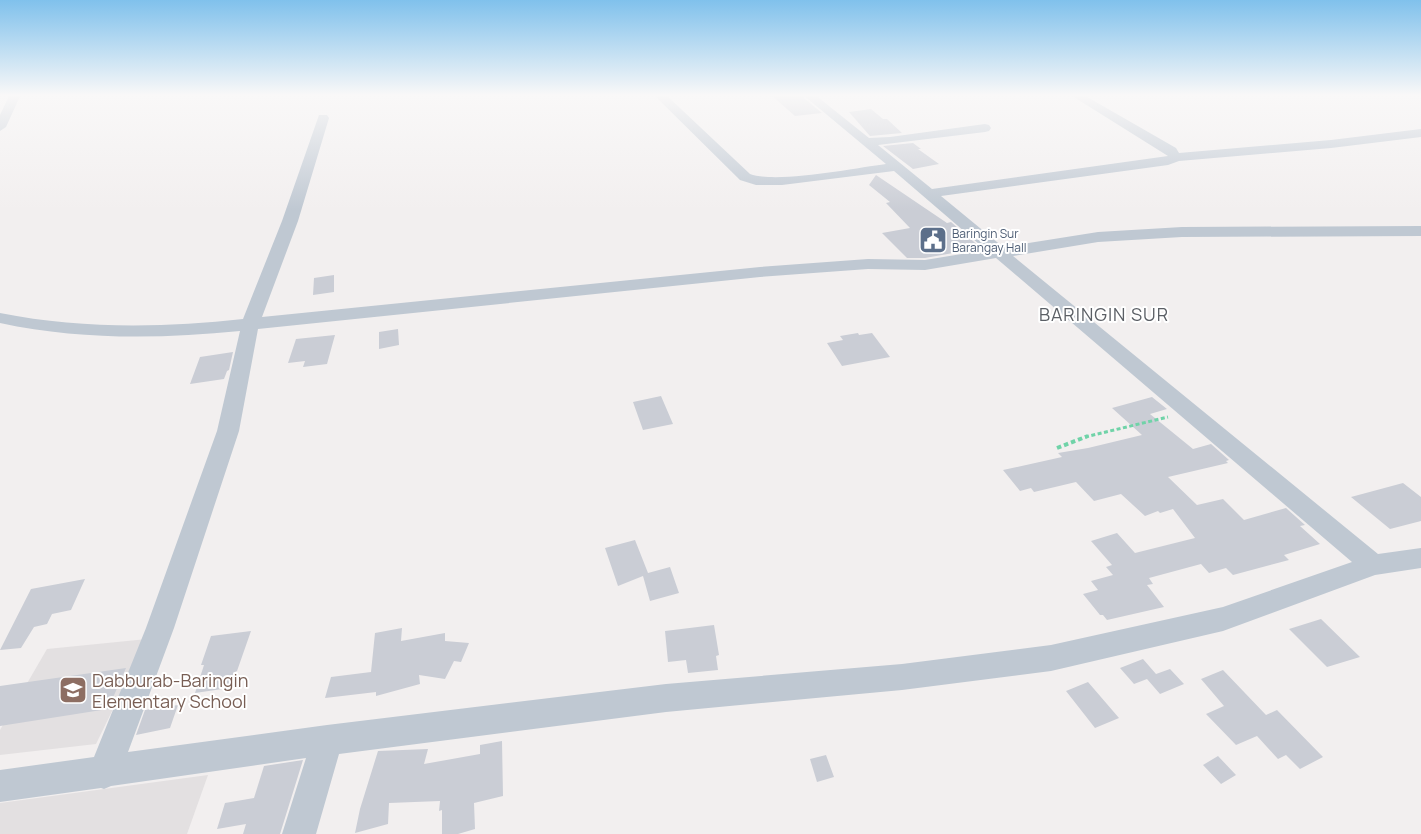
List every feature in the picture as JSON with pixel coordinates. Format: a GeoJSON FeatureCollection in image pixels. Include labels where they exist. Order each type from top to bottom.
{"type":"FeatureCollection","features":[{"type":"Feature","properties":{"kind":"street"},"geometry":{"type":"LineString","coordinates":[[104,772],[160,628],[228,431],[250,325],[290,221],[318,133]]}},
{"type":"Feature","properties":{"kind":"street"},"geometry":{"type":"LineString","coordinates":[[699,133],[745,177],[756,181],[782,181],[897,167]]}},
{"type":"Feature","properties":{"kind":"street"},"geometry":{"type":"LineString","coordinates":[[855,133],[1373,566]]}},
{"type":"Feature","properties":{"kind":"street"},"geometry":{"type":"LineString","coordinates":[[866,142],[890,141],[949,133]]}},
{"type":"Feature","properties":{"kind":"street"},"geometry":{"type":"LineString","coordinates":[[1140,133],[1171,151],[1176,158]]}},
{"type":"Feature","properties":{"kind":"street"},"geometry":{"type":"LineString","coordinates":[[928,194],[1168,161],[1176,158],[1331,144],[1421,133]]}},
{"type":"Feature","properties":{"kind":"street"},"geometry":{"type":"LineString","coordinates":[[0,318],[53,327],[116,333],[192,330],[760,272],[868,264],[925,265],[1098,237],[1182,232],[1421,231]]}},
{"type":"Feature","properties":{"kind":"street"},"geometry":{"type":"LineString","coordinates":[[0,786],[327,740],[666,698],[902,677],[1050,658],[1223,618],[1373,566],[1421,558]]}},
{"type":"Feature","properties":{"kind":"street"},"geometry":{"type":"LineString","coordinates":[[298,834],[327,740]]}},
{"type":"Feature","properties":{"kind":"path"},"geometry":{"type":"LineString","coordinates":[[1057,448],[1094,434],[1188,412]]}},
{"type":"Feature","properties":{"kind":"shaded area","name":"Dabburab-Baringin Elementary School"},"geometry":{"type":"Polygon","coordinates":[[[147,639],[96,744],[0,755],[0,730],[47,649],[147,639]]]}},
{"type":"Feature","properties":{"kind":"shaded area"},"geometry":{"type":"Polygon","coordinates":[[[208,775],[187,834],[0,834],[0,803],[208,775]]]}},
{"type":"Feature","properties":{"kind":"building"},"geometry":{"type":"Polygon","coordinates":[[[867,133],[902,133],[870,136],[867,133]]]}},
{"type":"Feature","properties":{"kind":"building"},"geometry":{"type":"Polygon","coordinates":[[[913,143],[921,149],[918,149],[939,164],[913,169],[883,146],[913,143]]]}},
{"type":"Feature","properties":{"kind":"building","name":"Baringin Sur Barangay Hall"},"geometry":{"type":"Polygon","coordinates":[[[876,175],[947,223],[951,222],[981,248],[925,258],[907,258],[882,233],[910,228],[886,203],[890,202],[869,185],[876,175]]]}},
{"type":"Feature","properties":{"kind":"building"},"geometry":{"type":"Polygon","coordinates":[[[334,275],[334,292],[313,295],[314,278],[334,275]]]}},
{"type":"Feature","properties":{"kind":"building"},"geometry":{"type":"Polygon","coordinates":[[[398,329],[399,345],[379,349],[379,332],[398,329]]]}},
{"type":"Feature","properties":{"kind":"building"},"geometry":{"type":"Polygon","coordinates":[[[858,333],[859,335],[872,333],[890,357],[842,366],[827,343],[843,340],[840,336],[858,333]]]}},
{"type":"Feature","properties":{"kind":"building"},"geometry":{"type":"Polygon","coordinates":[[[335,335],[327,364],[303,367],[305,361],[288,363],[296,339],[335,335]]]}},
{"type":"Feature","properties":{"kind":"building"},"geometry":{"type":"Polygon","coordinates":[[[233,352],[229,370],[224,379],[190,384],[200,357],[233,352]]]}},
{"type":"Feature","properties":{"kind":"building"},"geometry":{"type":"Polygon","coordinates":[[[661,396],[673,424],[643,430],[633,402],[661,396]]]}},
{"type":"Feature","properties":{"kind":"building"},"geometry":{"type":"Polygon","coordinates":[[[1152,397],[1167,409],[1150,414],[1193,449],[1211,444],[1229,460],[1226,461],[1228,463],[1168,477],[1197,505],[1223,499],[1244,520],[1286,508],[1305,525],[1300,526],[1320,544],[1284,555],[1289,560],[1233,575],[1226,568],[1209,573],[1201,564],[1149,578],[1153,584],[1147,585],[1164,607],[1107,620],[1103,615],[1100,615],[1083,594],[1098,590],[1091,581],[1113,575],[1106,567],[1112,565],[1091,541],[1117,533],[1135,553],[1195,538],[1173,509],[1160,513],[1158,511],[1145,516],[1121,494],[1094,501],[1076,482],[1034,492],[1031,488],[1020,491],[1003,470],[1062,457],[1058,453],[1142,435],[1112,408],[1152,397]]]}},
{"type":"Feature","properties":{"kind":"building"},"geometry":{"type":"Polygon","coordinates":[[[1403,483],[1421,497],[1421,521],[1390,529],[1351,497],[1403,483]]]}},
{"type":"Feature","properties":{"kind":"building"},"geometry":{"type":"Polygon","coordinates":[[[635,540],[648,573],[670,567],[679,593],[650,601],[643,576],[618,586],[605,548],[635,540]]]}},
{"type":"Feature","properties":{"kind":"building"},"geometry":{"type":"Polygon","coordinates":[[[85,579],[71,610],[52,614],[47,624],[34,627],[21,648],[0,650],[31,589],[85,579]]]}},
{"type":"Feature","properties":{"kind":"building"},"geometry":{"type":"Polygon","coordinates":[[[1321,619],[1360,657],[1327,667],[1289,629],[1321,619]]]}},
{"type":"Feature","properties":{"kind":"building"},"geometry":{"type":"Polygon","coordinates":[[[714,625],[719,655],[716,656],[718,670],[688,673],[686,660],[668,662],[665,631],[714,625]]]}},
{"type":"Feature","properties":{"kind":"building"},"geometry":{"type":"Polygon","coordinates":[[[402,628],[401,641],[445,633],[445,641],[469,643],[461,662],[454,661],[445,679],[419,675],[420,684],[376,696],[376,692],[325,698],[331,677],[371,672],[375,633],[402,628]]]}},
{"type":"Feature","properties":{"kind":"building"},"geometry":{"type":"Polygon","coordinates":[[[251,631],[229,688],[195,693],[204,665],[201,665],[211,636],[251,631]]]}},
{"type":"Feature","properties":{"kind":"building"},"geometry":{"type":"Polygon","coordinates":[[[1143,659],[1156,674],[1170,669],[1184,684],[1160,694],[1147,679],[1134,684],[1120,668],[1143,659]]]}},
{"type":"Feature","properties":{"kind":"building"},"geometry":{"type":"Polygon","coordinates":[[[126,668],[108,709],[0,726],[0,686],[126,668]]]}},
{"type":"Feature","properties":{"kind":"building"},"geometry":{"type":"Polygon","coordinates":[[[1223,670],[1266,715],[1277,710],[1323,757],[1300,769],[1286,755],[1278,759],[1257,736],[1236,745],[1206,714],[1224,706],[1201,679],[1223,670]]]}},
{"type":"Feature","properties":{"kind":"building"},"geometry":{"type":"Polygon","coordinates":[[[1088,682],[1119,718],[1095,728],[1066,691],[1088,682]]]}},
{"type":"Feature","properties":{"kind":"building"},"geometry":{"type":"Polygon","coordinates":[[[178,705],[170,728],[136,735],[145,710],[178,705]]]}},
{"type":"Feature","properties":{"kind":"building"},"geometry":{"type":"Polygon","coordinates":[[[502,741],[503,796],[474,803],[475,829],[458,834],[442,834],[442,810],[439,811],[440,801],[389,803],[388,824],[355,833],[360,809],[378,751],[428,749],[424,764],[480,754],[480,745],[502,741]]]}},
{"type":"Feature","properties":{"kind":"building"},"geometry":{"type":"Polygon","coordinates":[[[826,755],[834,777],[817,782],[810,759],[826,755]]]}},
{"type":"Feature","properties":{"kind":"building"},"geometry":{"type":"Polygon","coordinates":[[[1218,756],[1236,775],[1221,784],[1203,765],[1218,756]]]}},
{"type":"Feature","properties":{"kind":"building"},"geometry":{"type":"Polygon","coordinates":[[[303,760],[280,834],[243,834],[246,824],[217,829],[225,803],[254,798],[264,766],[303,760]]]}},
{"type":"Feature","properties":{"kind":"place","name":"Baringin Sur Barangay Hall"},"geometry":{"type":"Point","coordinates":[933,240]}},
{"type":"Feature","properties":{"kind":"place","name":"Dabburab-Baringin Elementary School"},"geometry":{"type":"Point","coordinates":[73,690]}},
{"type":"Feature","properties":{"kind":"district","name":"BARINGIN SUR"},"geometry":{"type":"Point","coordinates":[1104,314]}}]}
